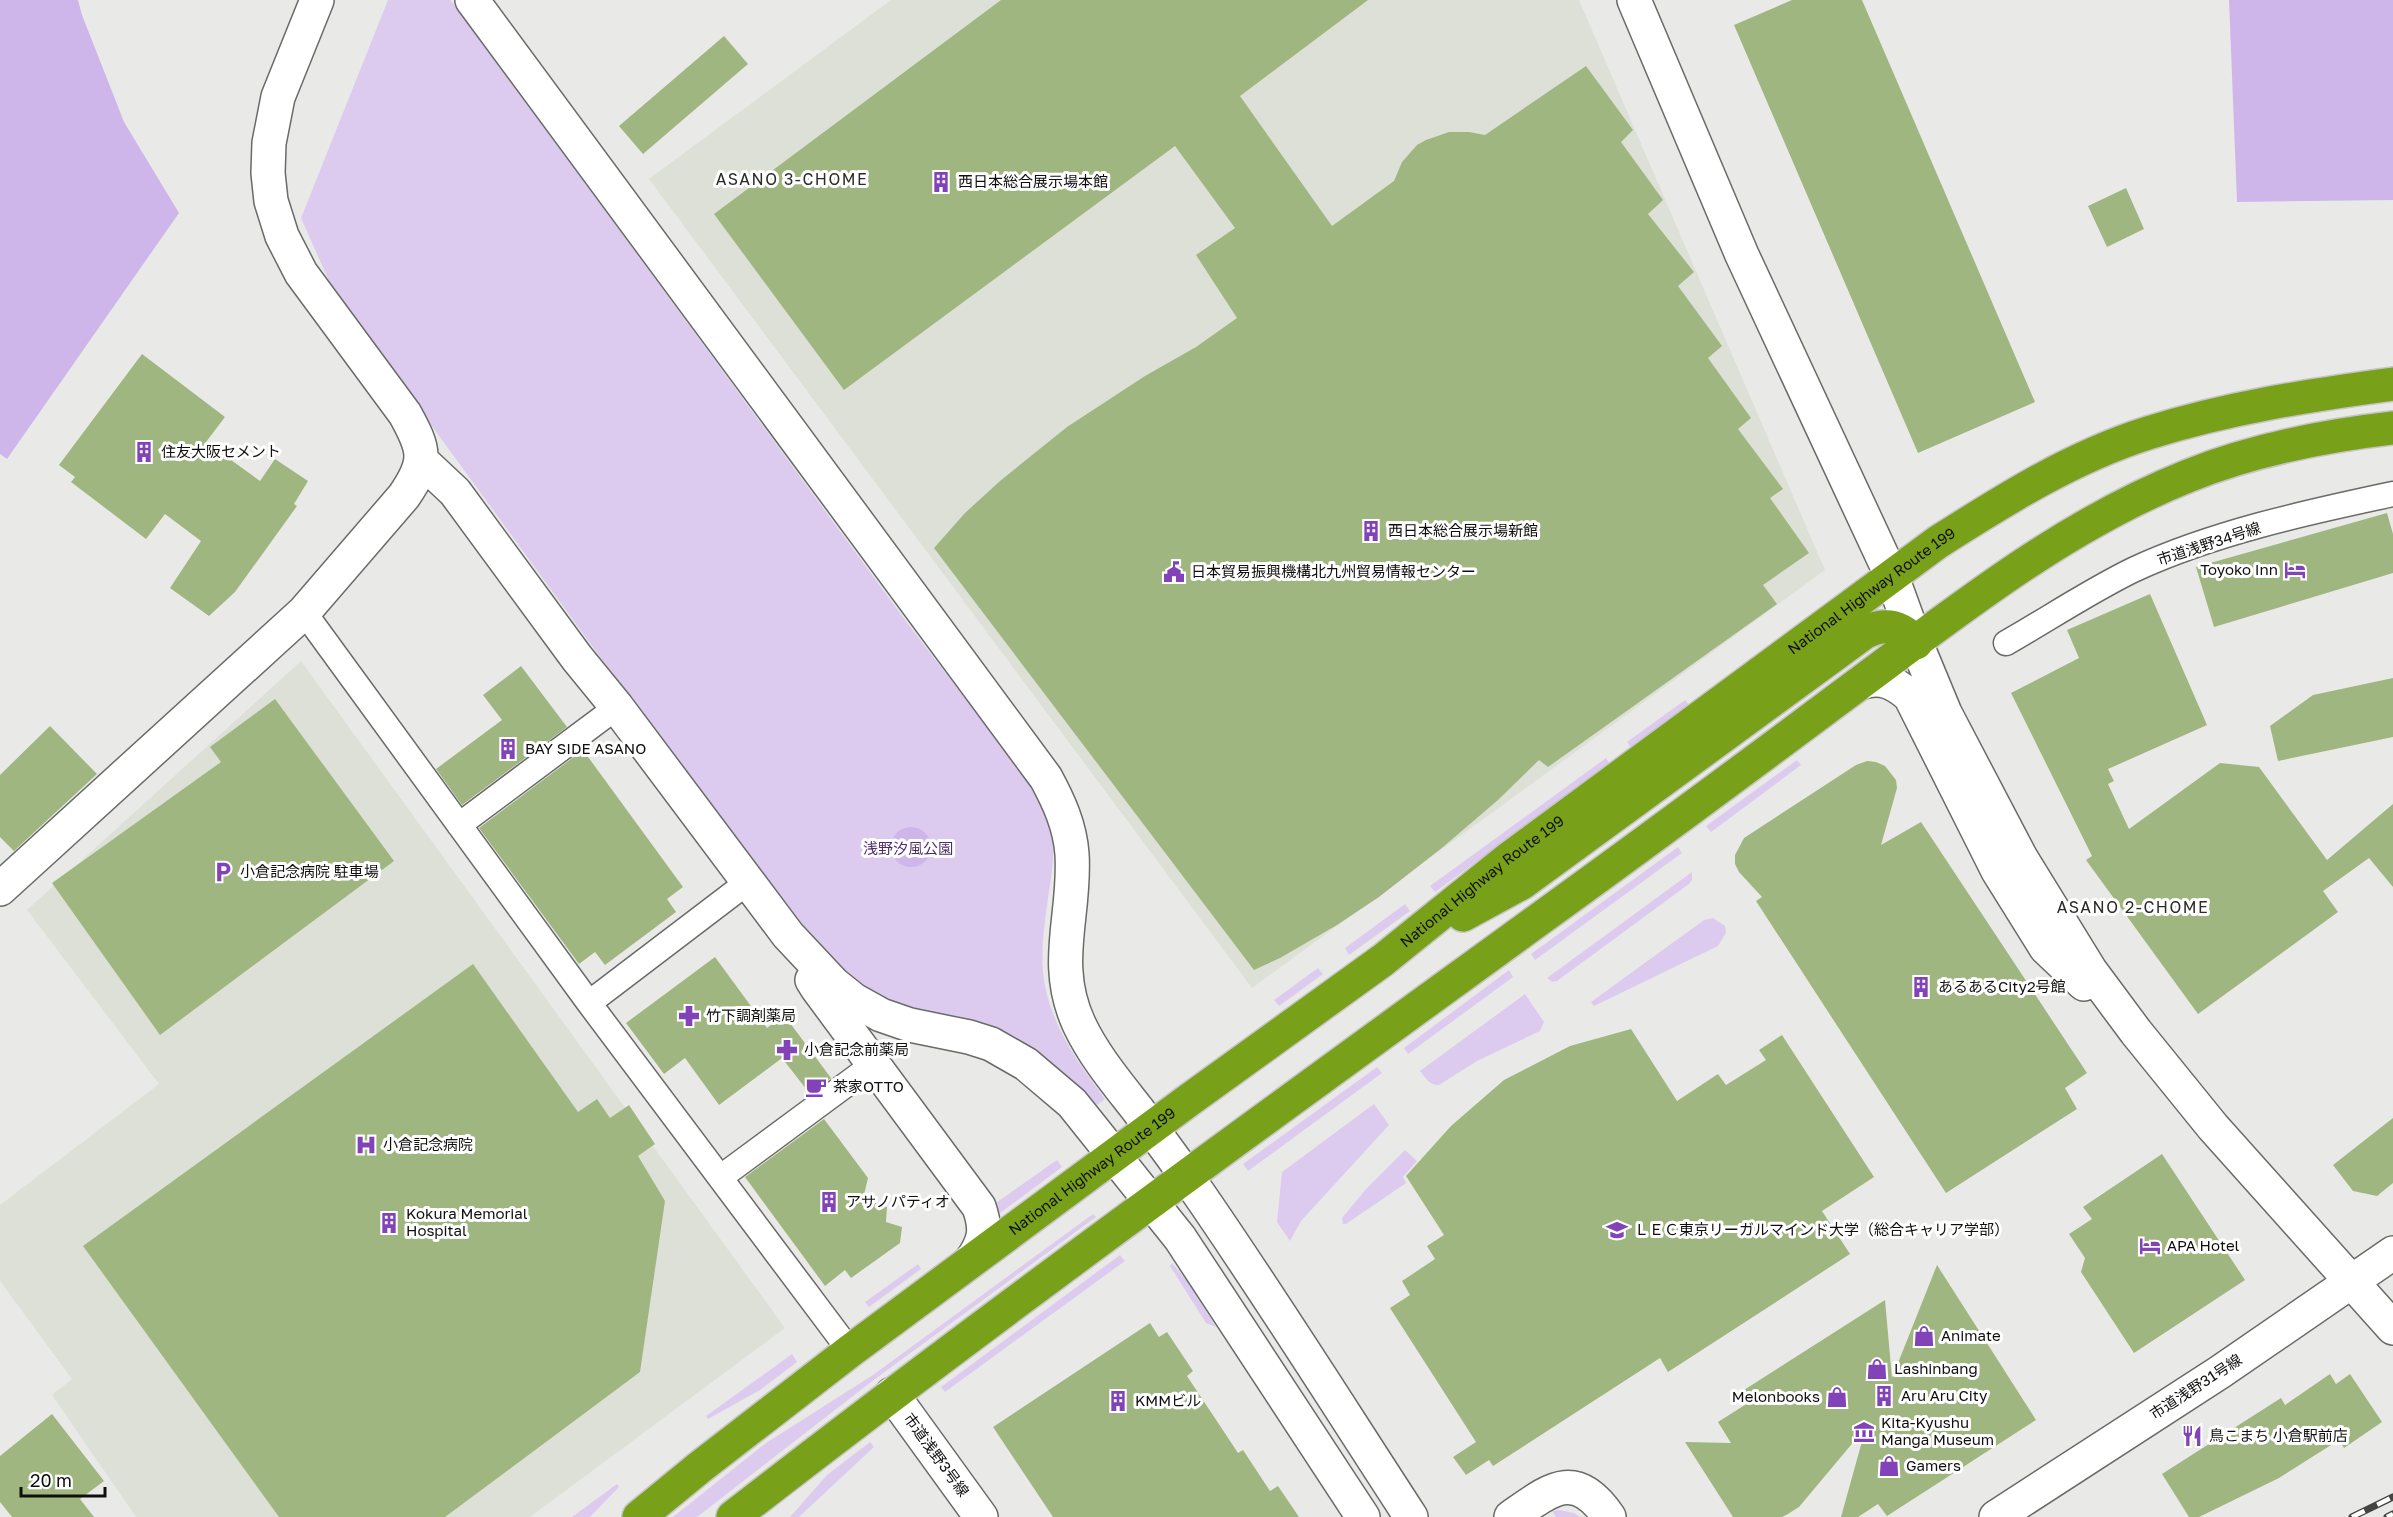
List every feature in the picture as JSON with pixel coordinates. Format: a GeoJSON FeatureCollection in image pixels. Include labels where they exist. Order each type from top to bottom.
{"type":"FeatureCollection","features":[{"type":"Feature","properties":{"kind":"highway","name":"National Highway Route 199"},"geometry":{"type":"LineString","coordinates":[[639,1517],[850,1351],[1114,1155],[1383,960],[1507,860],[1938,542],[1994,507],[2098,453],[2146,434],[2229,411],[2330,392],[2393,384]]}},
{"type":"Feature","properties":{"kind":"highway"},"geometry":{"type":"LineString","coordinates":[[733,1517],[892,1394],[2003,578],[2132,501],[2190,475],[2251,455],[2386,433]]}},
{"type":"Feature","properties":{"kind":"highway"},"geometry":{"type":"LineString","coordinates":[[1383,960],[1522,883],[1864,633],[1874,628],[1889,626],[1907,633],[1916,643]]}},
{"type":"Feature","properties":{"kind":"street"},"geometry":{"type":"LineString","coordinates":[[0,889],[304,612],[404,496],[416,478],[422,461],[419,439],[405,414],[301,273],[282,236],[271,201],[269,143],[278,97],[317,0]]}},
{"type":"Feature","properties":{"kind":"street"},"geometry":{"type":"LineString","coordinates":[[472,0],[1046,778],[1060,804],[1071,839],[1072,874],[1065,958],[1072,1006],[1089,1043],[1187,1177],[1411,1517]]}},
{"type":"Feature","properties":{"kind":"street"},"geometry":{"type":"LineString","coordinates":[[1634,0],[1742,255],[1892,576],[1916,643],[1946,713],[2021,858],[2090,970],[2136,1032],[2213,1126],[2393,1328]]}},
{"type":"Feature","properties":{"kind":"street"},"geometry":{"type":"LineString","coordinates":[[1656,0],[1762,246],[1868,523]]}},
{"type":"Feature","properties":{"kind":"street"},"geometry":{"type":"LineString","coordinates":[[422,461],[455,492],[577,658],[617,707],[788,935],[834,984],[881,1015],[910,1025],[969,1037],[1011,1054],[1072,1103],[1180,1238],[1363,1517]]}},
{"type":"Feature","properties":{"kind":"street","name":"市道浅野34号線"},"geometry":{"type":"LineString","coordinates":[[2006,643],[2132,571],[2181,550],[2306,513],[2393,494]]}},
{"type":"Feature","properties":{"kind":"street"},"geometry":{"type":"LineString","coordinates":[[304,612],[589,1003],[850,1351]]}},
{"type":"Feature","properties":{"kind":"street"},"geometry":{"type":"LineString","coordinates":[[1860,683],[1878,679],[1886,681],[1910,696],[1998,871],[2046,948],[2136,1032]]}},
{"type":"Feature","properties":{"kind":"street"},"geometry":{"type":"LineString","coordinates":[[459,825],[617,707]]}},
{"type":"Feature","properties":{"kind":"street"},"geometry":{"type":"LineString","coordinates":[[589,1003],[748,882]]}},
{"type":"Feature","properties":{"kind":"street"},"geometry":{"type":"LineString","coordinates":[[808,957],[810,974],[817,988],[979,1207],[984,1222],[984,1234],[980,1249],[971,1261]]}},
{"type":"Feature","properties":{"kind":"street"},"geometry":{"type":"LineString","coordinates":[[720,1177],[874,1064]]}},
{"type":"Feature","properties":{"kind":"street","name":"市道浅野31号線"},"geometry":{"type":"LineString","coordinates":[[1996,1517],[2220,1372],[2352,1283],[2393,1252]]}},
{"type":"Feature","properties":{"kind":"street","name":"市道浅野3号線"},"geometry":{"type":"LineString","coordinates":[[892,1394],[981,1517]]}},
{"type":"Feature","properties":{"kind":"street"},"geometry":{"type":"LineString","coordinates":[[1510,1517],[1560,1487],[1575,1488],[1590,1496],[1608,1517]]}},
{"type":"Feature","properties":{"kind":"shaded area"},"geometry":{"type":"Polygon","coordinates":[[[0,0],[78,0],[124,122],[179,213],[7,459],[0,454],[0,0]]]}},
{"type":"Feature","properties":{"kind":"shaded area"},"geometry":{"type":"Polygon","coordinates":[[[891,0],[1579,0],[1825,570],[1252,988],[649,179],[891,0]]]}},
{"type":"Feature","properties":{"kind":"shaded area"},"geometry":{"type":"Polygon","coordinates":[[[2229,0],[2393,0],[2393,200],[2237,202],[2229,0]]]}},
{"type":"Feature","properties":{"kind":"shaded area","name":"小倉記念病院"},"geometry":{"type":"Polygon","coordinates":[[[301,661],[785,1328],[530,1517],[136,1517],[52,1395],[72,1379],[0,1281],[0,1205],[159,1084],[27,910],[301,661]]]}},
{"type":"Feature","properties":{"kind":"shaded area"},"geometry":{"type":"Polygon","coordinates":[[[911,827],[919,828],[925,833],[930,839],[930,855],[925,861],[919,866],[911,867],[903,866],[897,861],[892,855],[891,847],[892,839],[897,833],[903,828],[911,827]]]}},
{"type":"Feature","properties":{"kind":"green space","name":"浅野汐風公園"},"geometry":{"type":"Polygon","coordinates":[[[388,0],[450,0],[453,3],[908,624],[1023,774],[1040,801],[1051,831],[1053,846],[1043,938],[1045,986],[1061,1032],[1105,1099],[1090,1110],[887,1006],[816,954],[333,290],[301,218],[388,0]]]}},
{"type":"Feature","properties":{"kind":"green space"},"geometry":{"type":"Polygon","coordinates":[[[1685,700],[1690,706],[1632,749],[1627,742],[1685,700]]]}},
{"type":"Feature","properties":{"kind":"green space"},"geometry":{"type":"Polygon","coordinates":[[[1606,758],[1610,764],[1435,892],[1430,886],[1606,758]]]}},
{"type":"Feature","properties":{"kind":"green space"},"geometry":{"type":"Polygon","coordinates":[[[1797,760],[1801,765],[1711,832],[1706,826],[1797,760]]]}},
{"type":"Feature","properties":{"kind":"green space"},"geometry":{"type":"Polygon","coordinates":[[[1678,847],[1682,853],[1535,960],[1531,954],[1678,847]]]}},
{"type":"Feature","properties":{"kind":"green space"},"geometry":{"type":"Polygon","coordinates":[[[1692,872],[1692,880],[1689,884],[1557,981],[1552,982],[1547,978],[1692,872]]]}},
{"type":"Feature","properties":{"kind":"green space"},"geometry":{"type":"Polygon","coordinates":[[[1405,904],[1410,911],[1349,955],[1345,948],[1405,904]]]}},
{"type":"Feature","properties":{"kind":"green space"},"geometry":{"type":"Polygon","coordinates":[[[1713,918],[1725,926],[1726,933],[1718,946],[1594,1006],[1591,1002],[1704,920],[1713,918]]]}},
{"type":"Feature","properties":{"kind":"green space"},"geometry":{"type":"Polygon","coordinates":[[[1318,968],[1323,974],[1279,1006],[1274,1000],[1318,968]]]}},
{"type":"Feature","properties":{"kind":"green space"},"geometry":{"type":"Polygon","coordinates":[[[1509,970],[1513,977],[1408,1054],[1404,1048],[1509,970]]]}},
{"type":"Feature","properties":{"kind":"green space"},"geometry":{"type":"Polygon","coordinates":[[[1525,994],[1544,1022],[1540,1031],[1477,1061],[1439,1085],[1426,1079],[1420,1071],[1525,994]]]}},
{"type":"Feature","properties":{"kind":"green space"},"geometry":{"type":"Polygon","coordinates":[[[1377,1067],[1382,1073],[1248,1171],[1243,1164],[1377,1067]]]}},
{"type":"Feature","properties":{"kind":"green space"},"geometry":{"type":"Polygon","coordinates":[[[1374,1104],[1389,1125],[1301,1221],[1290,1241],[1277,1222],[1282,1172],[1374,1104]]]}},
{"type":"Feature","properties":{"kind":"green space"},"geometry":{"type":"Polygon","coordinates":[[[1405,1150],[1417,1161],[1403,1177],[1406,1183],[1343,1224],[1342,1218],[1366,1189],[1405,1150]]]}},
{"type":"Feature","properties":{"kind":"green space"},"geometry":{"type":"Polygon","coordinates":[[[1057,1160],[1062,1167],[1000,1213],[993,1205],[1057,1160]]]}},
{"type":"Feature","properties":{"kind":"green space"},"geometry":{"type":"Polygon","coordinates":[[[1093,1214],[1096,1217],[875,1379],[697,1517],[673,1517],[766,1443],[873,1375],[1093,1214]]]}},
{"type":"Feature","properties":{"kind":"green space"},"geometry":{"type":"Polygon","coordinates":[[[1120,1255],[1125,1261],[945,1392],[941,1387],[1120,1255]]]}},
{"type":"Feature","properties":{"kind":"green space"},"geometry":{"type":"Polygon","coordinates":[[[1172,1263],[1187,1281],[1216,1327],[1206,1323],[1170,1266],[1172,1263]]]}},
{"type":"Feature","properties":{"kind":"green space"},"geometry":{"type":"Polygon","coordinates":[[[918,1264],[921,1269],[869,1307],[865,1302],[918,1264]]]}},
{"type":"Feature","properties":{"kind":"green space"},"geometry":{"type":"Polygon","coordinates":[[[792,1354],[797,1362],[760,1390],[708,1419],[706,1416],[792,1354]]]}},
{"type":"Feature","properties":{"kind":"green space"},"geometry":{"type":"Polygon","coordinates":[[[870,1442],[874,1447],[799,1517],[790,1517],[827,1475],[870,1442]]]}},
{"type":"Feature","properties":{"kind":"green space"},"geometry":{"type":"Polygon","coordinates":[[[617,1484],[619,1487],[590,1517],[572,1517],[617,1484]]]}},
{"type":"Feature","properties":{"kind":"green space"},"geometry":{"type":"Polygon","coordinates":[[[1552,1511],[1574,1513],[1580,1517],[1556,1517],[1552,1511]]]}},
{"type":"Feature","properties":{"kind":"building","name":"西日本総合展示場新館"},"geometry":{"type":"Polygon","coordinates":[[[1001,0],[1368,0],[1240,96],[1332,226],[1394,181],[1402,162],[1417,145],[1449,132],[1485,135],[1586,66],[1633,130],[1621,142],[1663,200],[1648,214],[1694,272],[1678,286],[1722,346],[1708,358],[1751,418],[1738,429],[1783,489],[1770,498],[1809,553],[1763,585],[1777,604],[1548,767],[1539,760],[1498,800],[1379,897],[1337,925],[1280,958],[1254,970],[934,548],[965,513],[1000,481],[1067,427],[1145,376],[1196,347],[1237,318],[1196,255],[1235,228],[1175,146],[844,390],[714,214],[1001,0]]]}},
{"type":"Feature","properties":{"kind":"building"},"geometry":{"type":"Polygon","coordinates":[[[1792,0],[1862,0],[2035,402],[1918,453],[1734,25],[1792,0]]]}},
{"type":"Feature","properties":{"kind":"building"},"geometry":{"type":"Polygon","coordinates":[[[724,36],[748,64],[643,154],[619,126],[724,36]]]}},
{"type":"Feature","properties":{"kind":"building"},"geometry":{"type":"Polygon","coordinates":[[[2126,188],[2144,229],[2107,247],[2088,206],[2126,188]]]}},
{"type":"Feature","properties":{"kind":"building","name":"住友大阪セメント"},"geometry":{"type":"Polygon","coordinates":[[[142,354],[225,417],[206,442],[260,481],[275,459],[308,481],[294,504],[297,506],[235,592],[209,616],[170,588],[201,541],[165,514],[146,539],[71,482],[75,477],[59,465],[142,354]]]}},
{"type":"Feature","properties":{"kind":"building","name":"Toyoko Inn"},"geometry":{"type":"Polygon","coordinates":[[[2387,513],[2393,534],[2393,573],[2214,627],[2196,567],[2387,513]]]}},
{"type":"Feature","properties":{"kind":"building"},"geometry":{"type":"Polygon","coordinates":[[[2150,594],[2207,725],[2108,769],[2114,781],[2108,784],[2129,829],[2220,763],[2259,767],[2327,860],[2393,804],[2393,887],[2369,858],[2323,891],[2338,912],[2198,1014],[2086,860],[2092,856],[2011,693],[2079,658],[2067,630],[2150,594]]]}},
{"type":"Feature","properties":{"kind":"building","name":"BAY SIDE ASANO"},"geometry":{"type":"Polygon","coordinates":[[[521,666],[567,727],[462,805],[436,769],[502,720],[483,695],[521,666]]]}},
{"type":"Feature","properties":{"kind":"building"},"geometry":{"type":"Polygon","coordinates":[[[2393,678],[2393,737],[2278,761],[2270,726],[2313,695],[2393,678]]]}},
{"type":"Feature","properties":{"kind":"building","name":"小倉記念病院 駐車場"},"geometry":{"type":"Polygon","coordinates":[[[275,699],[394,861],[160,1035],[52,883],[221,762],[210,747],[275,699]]]}},
{"type":"Feature","properties":{"kind":"building"},"geometry":{"type":"Polygon","coordinates":[[[50,726],[97,774],[14,851],[0,837],[0,775],[50,726]]]}},
{"type":"Feature","properties":{"kind":"building"},"geometry":{"type":"Polygon","coordinates":[[[583,750],[683,887],[667,899],[676,912],[605,965],[595,952],[579,964],[479,828],[583,750]]]}},
{"type":"Feature","properties":{"kind":"building","name":"あるあるCity2号館"},"geometry":{"type":"Polygon","coordinates":[[[1867,761],[1885,766],[1896,780],[1897,788],[1881,845],[1921,822],[2087,1073],[2065,1088],[2077,1109],[1946,1193],[1756,901],[1762,897],[1739,872],[1735,864],[1735,855],[1744,838],[1856,765],[1867,761]]]}},
{"type":"Feature","properties":{"kind":"building"},"geometry":{"type":"Polygon","coordinates":[[[715,957],[767,1028],[784,1015],[831,1078],[810,1094],[782,1058],[719,1105],[685,1058],[664,1074],[626,1023],[715,957]]]}},
{"type":"Feature","properties":{"kind":"building","name":"Kokura Memorial Hospital"},"geometry":{"type":"Polygon","coordinates":[[[473,964],[578,1112],[597,1099],[610,1118],[629,1105],[655,1144],[638,1156],[665,1201],[640,1372],[445,1517],[279,1517],[83,1246],[473,964]]]}},
{"type":"Feature","properties":{"kind":"building"},"geometry":{"type":"Polygon","coordinates":[[[1631,1029],[1677,1101],[1718,1074],[1726,1085],[1766,1060],[1759,1050],[1782,1035],[1874,1177],[1822,1211],[1850,1254],[1668,1372],[1660,1358],[1493,1466],[1489,1460],[1466,1475],[1453,1457],[1476,1442],[1390,1308],[1410,1295],[1402,1281],[1435,1259],[1427,1246],[1444,1235],[1406,1176],[1451,1126],[1504,1080],[1570,1046],[1631,1029]]]}},
{"type":"Feature","properties":{"kind":"building"},"geometry":{"type":"Polygon","coordinates":[[[2393,1118],[2393,1183],[2377,1196],[2353,1191],[2333,1165],[2393,1118]]]}},
{"type":"Feature","properties":{"kind":"building","name":"アサノパティオ"},"geometry":{"type":"Polygon","coordinates":[[[824,1119],[868,1178],[863,1199],[887,1207],[886,1222],[902,1227],[900,1243],[851,1278],[845,1270],[825,1286],[745,1177],[824,1119]]]}},
{"type":"Feature","properties":{"kind":"building","name":"APA Hotel"},"geometry":{"type":"Polygon","coordinates":[[[2162,1154],[2245,1280],[2134,1353],[2081,1272],[2085,1258],[2069,1234],[2092,1219],[2083,1207],[2162,1154]]]}},
{"type":"Feature","properties":{"kind":"building","name":"Aru Aru City"},"geometry":{"type":"Polygon","coordinates":[[[1937,1265],[2036,1420],[1887,1516],[1878,1504],[1858,1517],[1841,1517],[1866,1427],[1799,1507],[1782,1517],[1733,1517],[1685,1442],[1731,1443],[1718,1422],[1751,1401],[1744,1390],[1885,1300],[1892,1378],[1937,1265]]]}},
{"type":"Feature","properties":{"kind":"building","name":"KMMビル"},"geometry":{"type":"Polygon","coordinates":[[[1150,1323],[1159,1337],[1167,1332],[1193,1371],[1187,1376],[1238,1453],[1243,1450],[1270,1491],[1278,1486],[1299,1517],[1053,1517],[993,1427],[1150,1323]]]}},
{"type":"Feature","properties":{"kind":"building"},"geometry":{"type":"Polygon","coordinates":[[[2330,1374],[2336,1384],[2350,1374],[2382,1422],[2344,1448],[2339,1440],[2279,1478],[2199,1517],[2189,1517],[2162,1474],[2281,1398],[2285,1405],[2330,1374]]]}},
{"type":"Feature","properties":{"kind":"building"},"geometry":{"type":"Polygon","coordinates":[[[52,1414],[104,1481],[80,1499],[94,1517],[12,1517],[0,1502],[0,1456],[52,1414]]]}},
{"type":"Feature","properties":{"kind":"railway"},"geometry":{"type":"LineString","coordinates":[[2352,1517],[2393,1497]]}},
{"type":"Feature","properties":{"kind":"railway"},"geometry":{"type":"LineString","coordinates":[[2387,1517],[2393,1514]]}},
{"type":"Feature","properties":{"kind":"place","name":"西日本総合展示場本館"},"geometry":{"type":"Point","coordinates":[941,182]}},
{"type":"Feature","properties":{"kind":"place","name":"住友大阪セメント"},"geometry":{"type":"Point","coordinates":[144,452]}},
{"type":"Feature","properties":{"kind":"place","name":"西日本総合展示場新館"},"geometry":{"type":"Point","coordinates":[1371,531]}},
{"type":"Feature","properties":{"kind":"place","name":"Toyoko Inn"},"geometry":{"type":"Point","coordinates":[2295,570]}},
{"type":"Feature","properties":{"kind":"place","name":"日本貿易振興機構北九州貿易情報センター"},"geometry":{"type":"Point","coordinates":[1174,572]}},
{"type":"Feature","properties":{"kind":"place","name":"BAY SIDE ASANO"},"geometry":{"type":"Point","coordinates":[508,749]}},
{"type":"Feature","properties":{"kind":"place","name":"小倉記念病院 駐車場"},"geometry":{"type":"Point","coordinates":[223,872]}},
{"type":"Feature","properties":{"kind":"place","name":"あるあるCity2号館"},"geometry":{"type":"Point","coordinates":[1921,987]}},
{"type":"Feature","properties":{"kind":"place","name":"竹下調剤薬局"},"geometry":{"type":"Point","coordinates":[689,1016]}},
{"type":"Feature","properties":{"kind":"place","name":"小倉記念前薬局"},"geometry":{"type":"Point","coordinates":[787,1050]}},
{"type":"Feature","properties":{"kind":"place","name":"茶家OTTO"},"geometry":{"type":"Point","coordinates":[816,1087]}},
{"type":"Feature","properties":{"kind":"place","name":"小倉記念病院"},"geometry":{"type":"Point","coordinates":[366,1145]}},
{"type":"Feature","properties":{"kind":"place","name":"アサノパティオ"},"geometry":{"type":"Point","coordinates":[829,1202]}},
{"type":"Feature","properties":{"kind":"place","name":"Kokura Memorial Hospital"},"geometry":{"type":"Point","coordinates":[389,1223]}},
{"type":"Feature","properties":{"kind":"place","name":"ＬＥＣ東京リーガルマインド大学（総合キャリア学部）"},"geometry":{"type":"Point","coordinates":[1617,1230]}},
{"type":"Feature","properties":{"kind":"place","name":"APA Hotel"},"geometry":{"type":"Point","coordinates":[2150,1246]}},
{"type":"Feature","properties":{"kind":"place","name":"Animate"},"geometry":{"type":"Point","coordinates":[1924,1336]}},
{"type":"Feature","properties":{"kind":"place","name":"Lashinbang"},"geometry":{"type":"Point","coordinates":[1877,1369]}},
{"type":"Feature","properties":{"kind":"place","name":"Aru Aru City"},"geometry":{"type":"Point","coordinates":[1884,1396]}},
{"type":"Feature","properties":{"kind":"place","name":"Melonbooks"},"geometry":{"type":"Point","coordinates":[1837,1397]}},
{"type":"Feature","properties":{"kind":"place","name":"KMMビル"},"geometry":{"type":"Point","coordinates":[1118,1401]}},
{"type":"Feature","properties":{"kind":"place","name":"Kita-Kyushu Manga Museum"},"geometry":{"type":"Point","coordinates":[1864,1432]}},
{"type":"Feature","properties":{"kind":"place","name":"鳥こまち 小倉駅前店"},"geometry":{"type":"Point","coordinates":[2192,1436]}},
{"type":"Feature","properties":{"kind":"place","name":"Gamers"},"geometry":{"type":"Point","coordinates":[1889,1466]}},
{"type":"Feature","properties":{"kind":"district","name":"ASANO 3-CHOME"},"geometry":{"type":"Point","coordinates":[792,179]}},
{"type":"Feature","properties":{"kind":"district","name":"ASANO 2-CHOME"},"geometry":{"type":"Point","coordinates":[2133,907]}}]}
